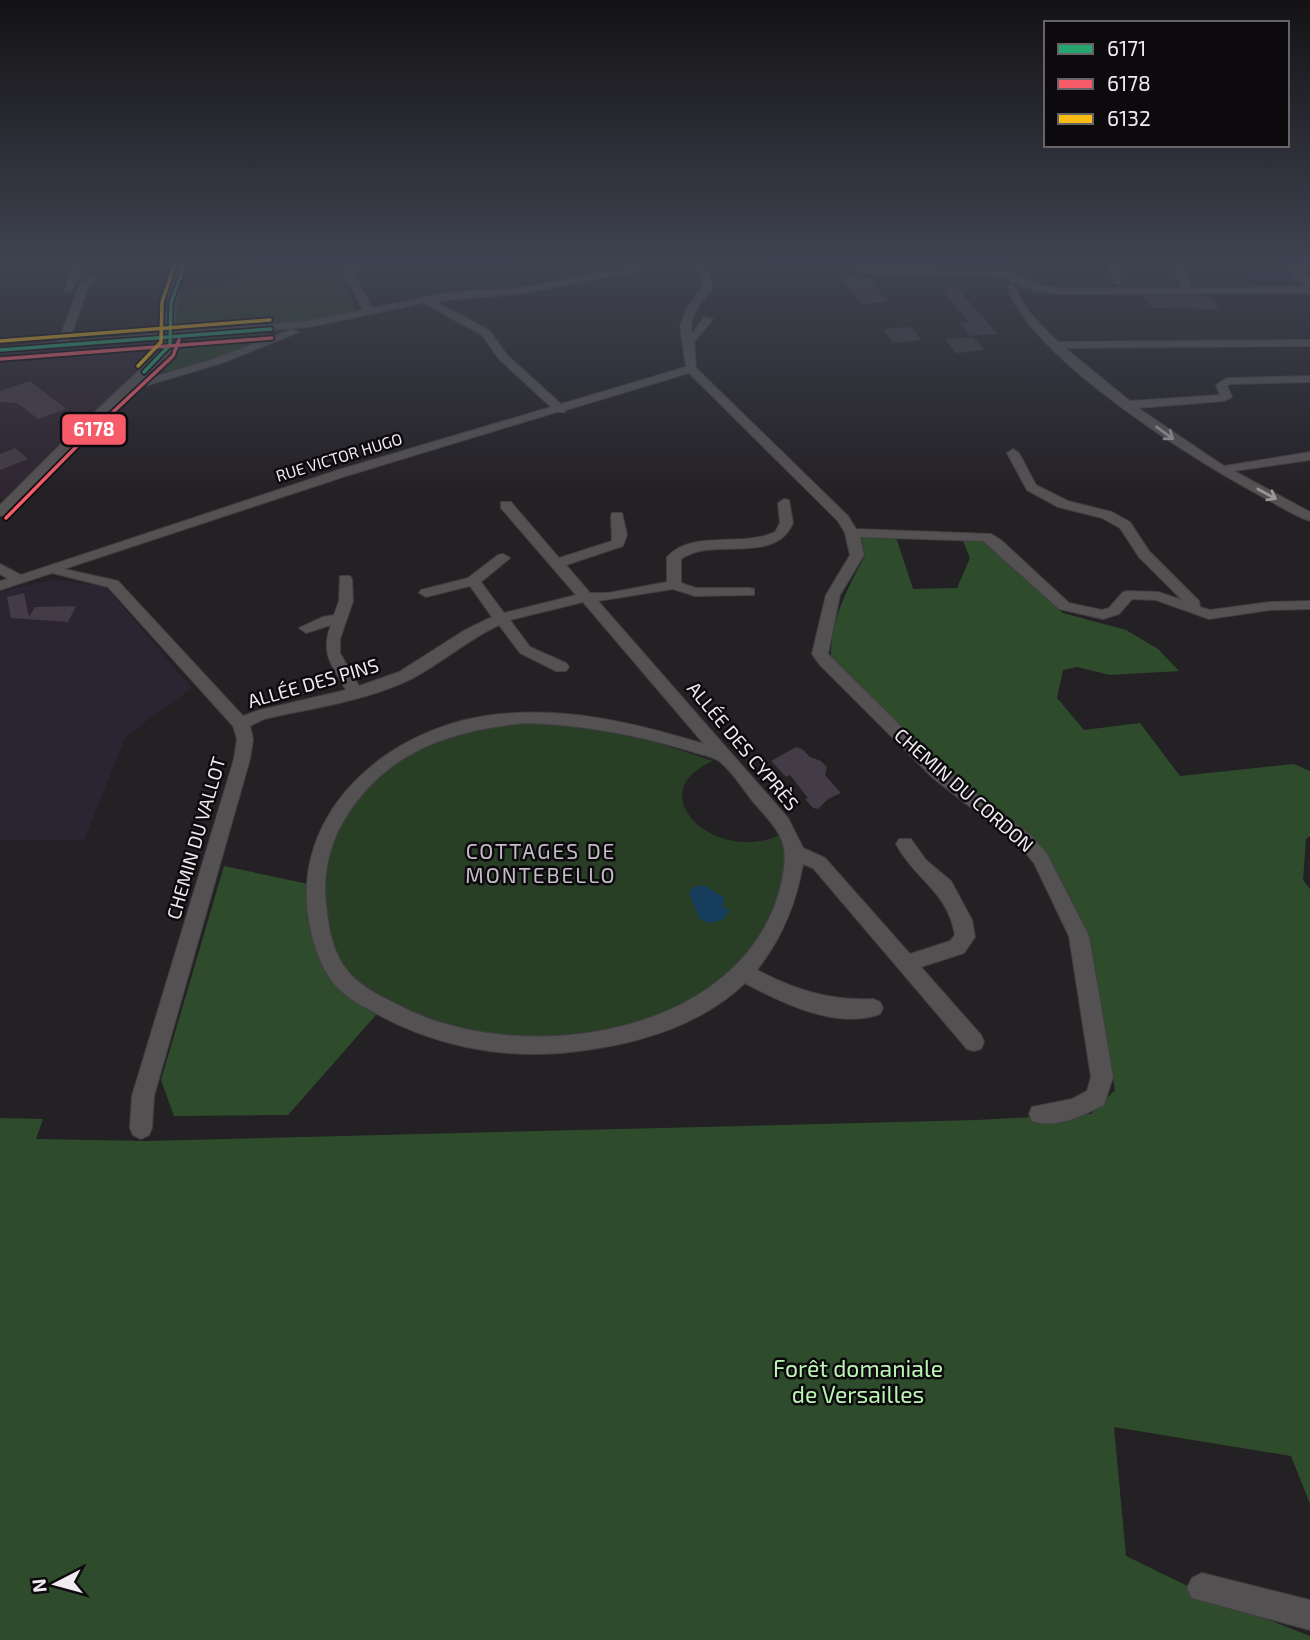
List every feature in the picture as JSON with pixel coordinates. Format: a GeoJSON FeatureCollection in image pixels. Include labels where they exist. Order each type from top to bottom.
{"type":"FeatureCollection","features":[{"type":"Feature","properties":{"kind":"street"},"geometry":{"type":"LineString","coordinates":[[0,350],[107,341]]}},
{"type":"Feature","properties":{"kind":"street"},"geometry":{"type":"LineString","coordinates":[[0,512],[167,350],[170,341]]}},
{"type":"Feature","properties":{"kind":"street"},"geometry":{"type":"LineString","coordinates":[[125,389],[164,377],[257,341]]}},
{"type":"Feature","properties":{"kind":"street"},"geometry":{"type":"LineString","coordinates":[[492,341],[503,356],[561,410]]}},
{"type":"Feature","properties":{"kind":"street"},"geometry":{"type":"LineString","coordinates":[[689,341],[691,369],[843,519],[852,533],[986,537],[996,543],[1064,606],[1102,615],[1114,611],[1128,595],[1144,593],[1209,615],[1270,606],[1310,606]]}},
{"type":"Feature","properties":{"kind":"street"},"geometry":{"type":"LineString","coordinates":[[1052,341],[1127,405],[1181,444],[1310,517]]}},
{"type":"Feature","properties":{"kind":"street"},"geometry":{"type":"LineString","coordinates":[[1057,345],[1310,343]]}},
{"type":"Feature","properties":{"kind":"street","name":"RUE VICTOR HUGO"},"geometry":{"type":"LineString","coordinates":[[0,586],[342,473],[561,410],[691,369]]}},
{"type":"Feature","properties":{"kind":"street"},"geometry":{"type":"LineString","coordinates":[[144,372],[164,377]]}},
{"type":"Feature","properties":{"kind":"street"},"geometry":{"type":"LineString","coordinates":[[1127,405],[1224,398],[1226,397],[1221,385],[1227,380],[1310,379]]}},
{"type":"Feature","properties":{"kind":"street"},"geometry":{"type":"LineString","coordinates":[[1013,453],[1031,487],[1063,504],[1107,515],[1125,525],[1144,554],[1194,604],[1192,610]]}},
{"type":"Feature","properties":{"kind":"street"},"geometry":{"type":"LineString","coordinates":[[1225,469],[1310,456]]}},
{"type":"Feature","properties":{"kind":"street"},"geometry":{"type":"LineString","coordinates":[[748,592],[695,592],[674,585],[674,557],[680,550],[691,546],[736,545],[767,540],[781,534],[787,523],[784,503]]}},
{"type":"Feature","properties":{"kind":"street","name":"ALLÉE DES CYPRÈS"},"geometry":{"type":"LineString","coordinates":[[506,505],[727,757],[782,823],[796,853]]}},
{"type":"Feature","properties":{"kind":"street"},"geometry":{"type":"LineString","coordinates":[[558,563],[618,543],[620,535],[617,516]]}},
{"type":"Feature","properties":{"kind":"street","name":"CHEMIN DU CORDON"},"geometry":{"type":"LineString","coordinates":[[852,533],[857,555],[833,595],[820,654],[825,663],[939,774],[1026,841],[1041,859],[1079,936],[1102,1077],[1096,1098],[1074,1109],[1040,1114]]}},
{"type":"Feature","properties":{"kind":"street"},"geometry":{"type":"LineString","coordinates":[[426,593],[472,581],[503,558]]}},
{"type":"Feature","properties":{"kind":"street"},"geometry":{"type":"LineString","coordinates":[[0,568],[20,580]]}},
{"type":"Feature","properties":{"kind":"street"},"geometry":{"type":"LineString","coordinates":[[52,569],[66,576],[93,578],[113,584],[241,724]]}},
{"type":"Feature","properties":{"kind":"street"},"geometry":{"type":"LineString","coordinates":[[345,579],[346,601],[333,639],[333,653],[355,693]]}},
{"type":"Feature","properties":{"kind":"street"},"geometry":{"type":"LineString","coordinates":[[472,581],[525,650],[561,667]]}},
{"type":"Feature","properties":{"kind":"street","name":"ALLÉE DES PINS"},"geometry":{"type":"LineString","coordinates":[[241,724],[260,715],[355,693],[404,676],[470,633],[499,619],[587,597],[608,597],[674,585]]}},
{"type":"Feature","properties":{"kind":"street"},"geometry":{"type":"LineString","coordinates":[[306,628],[328,620],[340,620]]}},
{"type":"Feature","properties":{"kind":"street"},"geometry":{"type":"LineString","coordinates":[[727,757],[637,730],[581,720],[496,720],[426,736],[390,757],[373,771],[341,807],[323,843],[318,863],[317,905],[328,952],[338,973],[354,990],[387,1012],[441,1033],[472,1039],[546,1043],[620,1036],[690,1011],[720,993],[742,972],[769,939],[784,906],[796,853],[819,863],[974,1042]]}},
{"type":"Feature","properties":{"kind":"street","name":"CHEMIN DU VALLOT"},"geometry":{"type":"LineString","coordinates":[[141,1128],[143,1096],[242,759],[244,739],[241,724]]}},
{"type":"Feature","properties":{"kind":"street"},"geometry":{"type":"LineString","coordinates":[[905,844],[920,865],[944,886],[962,920],[965,937],[957,947],[908,963]]}},
{"type":"Feature","properties":{"kind":"street"},"geometry":{"type":"LineString","coordinates":[[742,972],[805,1002],[850,1010],[873,1008]]}},
{"type":"Feature","properties":{"kind":"street"},"geometry":{"type":"LineString","coordinates":[[1202,1588],[1310,1615]]}},
{"type":"Feature","properties":{"kind":"shaded area"},"geometry":{"type":"Polygon","coordinates":[[[155,341],[162,348],[0,500],[0,353],[155,341]]]}},
{"type":"Feature","properties":{"kind":"shaded area"},"geometry":{"type":"Polygon","coordinates":[[[56,580],[105,586],[192,688],[126,736],[84,840],[0,840],[0,592],[56,580]]]}},
{"type":"Feature","properties":{"kind":"green space"},"geometry":{"type":"Polygon","coordinates":[[[187,341],[267,341],[190,367],[160,372],[150,370],[180,343],[187,341]]]}},
{"type":"Feature","properties":{"kind":"green space","name":"Forêt domaniale de Versailles"},"geometry":{"type":"Polygon","coordinates":[[[861,537],[896,537],[913,589],[957,588],[970,558],[962,539],[986,541],[1063,613],[1126,630],[1158,649],[1179,671],[1110,675],[1077,667],[1063,670],[1057,698],[1084,730],[1140,723],[1180,776],[1294,764],[1310,771],[1310,836],[1306,839],[1303,880],[1310,889],[1310,1504],[1291,1456],[1114,1427],[1126,1556],[1206,1595],[1310,1636],[1310,1640],[0,1640],[0,1118],[43,1119],[36,1139],[147,1141],[977,1120],[1091,1114],[1115,1090],[1087,934],[1048,856],[1028,835],[944,769],[831,659],[837,618],[865,556],[861,537]]]}},
{"type":"Feature","properties":{"kind":"green space"},"geometry":{"type":"Polygon","coordinates":[[[529,723],[586,726],[644,738],[713,761],[692,774],[683,790],[684,806],[694,821],[710,833],[731,840],[755,842],[780,835],[784,868],[776,900],[767,921],[732,970],[708,992],[684,1007],[632,1025],[569,1035],[505,1036],[476,1032],[435,1022],[366,989],[351,976],[340,959],[327,919],[325,875],[331,841],[353,803],[383,771],[431,742],[472,729],[529,723]]]}},
{"type":"Feature","properties":{"kind":"green space"},"geometry":{"type":"Polygon","coordinates":[[[224,866],[308,884],[320,961],[334,985],[376,1015],[288,1115],[174,1116],[161,1080],[224,866]]]}},
{"type":"Feature","properties":{"kind":"water"},"geometry":{"type":"Polygon","coordinates":[[[695,886],[706,886],[725,898],[722,905],[730,911],[722,920],[709,923],[699,918],[689,893],[695,886]]]}},
{"type":"Feature","properties":{"kind":"building"},"geometry":{"type":"Polygon","coordinates":[[[946,341],[976,341],[985,350],[956,353],[946,341]]]}},
{"type":"Feature","properties":{"kind":"building"},"geometry":{"type":"Polygon","coordinates":[[[30,381],[66,409],[38,419],[17,403],[0,402],[0,391],[30,381]]]}},
{"type":"Feature","properties":{"kind":"building"},"geometry":{"type":"Polygon","coordinates":[[[15,448],[28,459],[0,470],[0,454],[15,448]]]}},
{"type":"Feature","properties":{"kind":"building"},"geometry":{"type":"Polygon","coordinates":[[[24,593],[29,617],[35,607],[76,606],[68,622],[11,618],[7,597],[24,593]]]}},
{"type":"Feature","properties":{"kind":"building"},"geometry":{"type":"Polygon","coordinates":[[[796,747],[827,767],[825,775],[841,793],[828,799],[818,809],[813,808],[805,799],[808,798],[790,775],[786,777],[771,761],[796,747]]]}},
{"type":"Feature","properties":{"kind":"transit line","name":"6132"},"geometry":{"type":"LineString","coordinates":[[0,341],[6,341]]}},
{"type":"Feature","properties":{"kind":"transit line","name":"6171"},"geometry":{"type":"LineString","coordinates":[[0,350],[122,341]]}},
{"type":"Feature","properties":{"kind":"transit line","name":"6132"},"geometry":{"type":"LineString","coordinates":[[138,366],[161,341]]}},
{"type":"Feature","properties":{"kind":"transit line","name":"6171"},"geometry":{"type":"LineString","coordinates":[[144,372],[170,345],[170,341]]}},
{"type":"Feature","properties":{"kind":"transit line","name":"6178"},"geometry":{"type":"LineString","coordinates":[[6,518],[82,441],[173,356],[179,341]]}},
{"type":"Feature","properties":{"kind":"transit line","name":"6178"},"geometry":{"type":"LineString","coordinates":[[1,359],[239,341]]}},
{"type":"Feature","properties":{"kind":"district","name":"COTTAGES DE MONTEBELLO"},"geometry":{"type":"Point","coordinates":[541,864]}}]}
